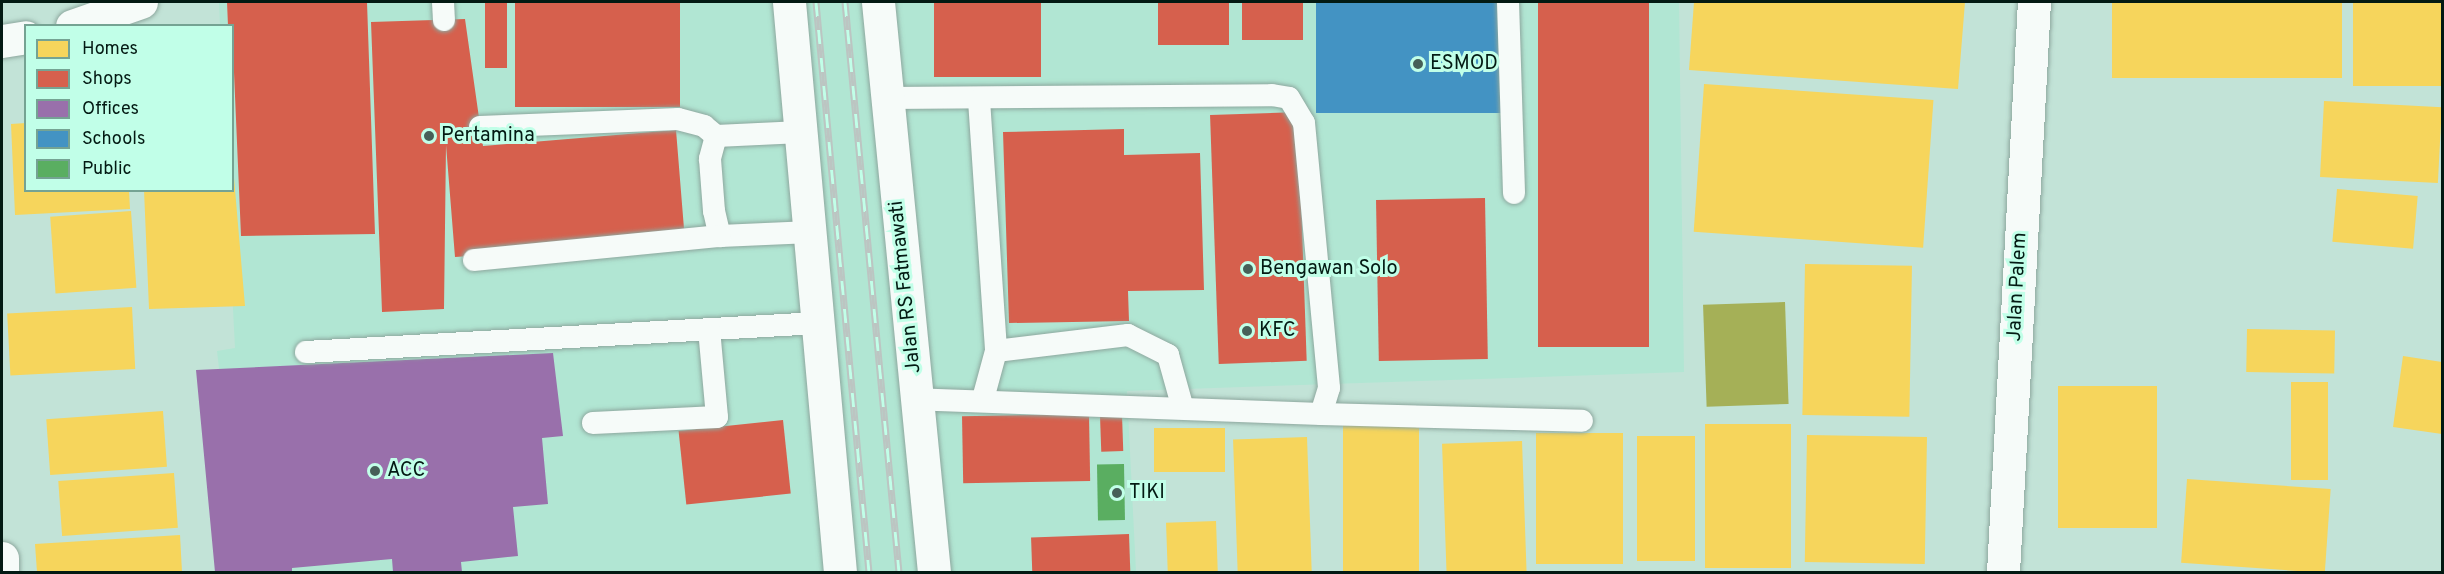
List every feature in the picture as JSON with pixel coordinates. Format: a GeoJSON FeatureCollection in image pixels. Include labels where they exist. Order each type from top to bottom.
{"type":"FeatureCollection","features":[{"type":"Feature","properties":{"kind":"main road"},"geometry":{"type":"LineString","coordinates":[[78,24],[141,2]]}},
{"type":"Feature","properties":{"kind":"main road"},"geometry":{"type":"LineString","coordinates":[[789,2],[840,573]]}},
{"type":"Feature","properties":{"kind":"main road","name":"Jalan RS Fatmawati"},"geometry":{"type":"LineString","coordinates":[[878,2],[934,573]]}},
{"type":"Feature","properties":{"kind":"main road","name":"Jalan Palem"},"geometry":{"type":"LineString","coordinates":[[2003,573],[2034,2]]}},
{"type":"Feature","properties":{"kind":"main road"},"geometry":{"type":"LineString","coordinates":[[2,41],[24,37]]}},
{"type":"Feature","properties":{"kind":"main road"},"geometry":{"type":"LineString","coordinates":[[2,558],[2,573]]}},
{"type":"Feature","properties":{"kind":"lane"},"geometry":{"type":"LineString","coordinates":[[1509,2],[1514,193]]}},
{"type":"Feature","properties":{"kind":"lane"},"geometry":{"type":"LineString","coordinates":[[887,98],[979,100],[1272,95],[1296,105],[1304,123],[1329,388],[1321,414]]}},
{"type":"Feature","properties":{"kind":"lane"},"geometry":{"type":"LineString","coordinates":[[979,100],[996,351],[983,399]]}},
{"type":"Feature","properties":{"kind":"lane"},"geometry":{"type":"LineString","coordinates":[[480,127],[678,119],[704,126],[716,136],[801,132]]}},
{"type":"Feature","properties":{"kind":"lane"},"geometry":{"type":"LineString","coordinates":[[716,136],[710,159],[720,236]]}},
{"type":"Feature","properties":{"kind":"lane"},"geometry":{"type":"LineString","coordinates":[[474,260],[720,236],[811,232]]}},
{"type":"Feature","properties":{"kind":"lane"},"geometry":{"type":"LineString","coordinates":[[306,352],[819,323]]}},
{"type":"Feature","properties":{"kind":"lane"},"geometry":{"type":"LineString","coordinates":[[593,423],[717,417],[710,329]]}},
{"type":"Feature","properties":{"kind":"lane"},"geometry":{"type":"LineString","coordinates":[[996,351],[1128,335],[1168,355],[1182,405]]}},
{"type":"Feature","properties":{"kind":"lane"},"geometry":{"type":"LineString","coordinates":[[917,399],[1182,405],[1321,414],[1582,421]]}},
{"type":"Feature","properties":{"kind":"shaded area"},"geometry":{"type":"Polygon","coordinates":[[[219,2],[1679,2],[1684,372],[1127,391],[1136,572],[243,572],[217,351],[235,348],[227,192],[234,192],[234,24],[220,24],[219,2]]]}},
{"type":"Feature","properties":{"kind":"shaded area"},"geometry":{"type":"Polygon","coordinates":[[[1785,302],[1789,404],[1707,407],[1703,305],[1785,302]]]}},
{"type":"Feature","properties":{"kind":"building: Homes"},"geometry":{"type":"Polygon","coordinates":[[[1694,2],[1965,2],[1958,89],[1689,70],[1694,2]]]}},
{"type":"Feature","properties":{"kind":"building: Homes"},"geometry":{"type":"Polygon","coordinates":[[[2112,2],[2342,2],[2342,78],[2112,78],[2112,2]]]}},
{"type":"Feature","properties":{"kind":"building: Homes"},"geometry":{"type":"Polygon","coordinates":[[[2353,2],[2442,2],[2442,86],[2353,86],[2353,2]]]}},
{"type":"Feature","properties":{"kind":"building: Homes"},"geometry":{"type":"Polygon","coordinates":[[[1704,84],[1933,100],[1923,248],[1694,232],[1704,84]]]}},
{"type":"Feature","properties":{"kind":"building: Homes"},"geometry":{"type":"Polygon","coordinates":[[[2324,101],[2442,107],[2438,183],[2320,177],[2324,101]]]}},
{"type":"Feature","properties":{"kind":"building: Homes"},"geometry":{"type":"Polygon","coordinates":[[[24,123],[24,192],[129,192],[130,209],[15,215],[11,124],[24,123]]]}},
{"type":"Feature","properties":{"kind":"building: Homes"},"geometry":{"type":"Polygon","coordinates":[[[234,178],[245,306],[149,309],[144,192],[234,192],[234,178]]]}},
{"type":"Feature","properties":{"kind":"building: Homes"},"geometry":{"type":"Polygon","coordinates":[[[2337,189],[2418,196],[2413,249],[2332,242],[2337,189]]]}},
{"type":"Feature","properties":{"kind":"building: Homes"},"geometry":{"type":"Polygon","coordinates":[[[131,211],[136,288],[56,293],[50,217],[131,211]]]}},
{"type":"Feature","properties":{"kind":"building: Homes"},"geometry":{"type":"Polygon","coordinates":[[[1805,264],[1912,266],[1909,417],[1802,415],[1805,264]]]}},
{"type":"Feature","properties":{"kind":"building: Homes"},"geometry":{"type":"Polygon","coordinates":[[[132,307],[135,369],[10,375],[7,314],[132,307]]]}},
{"type":"Feature","properties":{"kind":"building: Homes"},"geometry":{"type":"Polygon","coordinates":[[[2247,329],[2335,331],[2334,374],[2246,372],[2247,329]]]}},
{"type":"Feature","properties":{"kind":"building: Homes"},"geometry":{"type":"Polygon","coordinates":[[[2403,356],[2442,362],[2442,434],[2393,427],[2403,356]]]}},
{"type":"Feature","properties":{"kind":"building: Homes"},"geometry":{"type":"Polygon","coordinates":[[[2291,382],[2328,382],[2328,480],[2291,480],[2291,382]]]}},
{"type":"Feature","properties":{"kind":"building: Homes"},"geometry":{"type":"Polygon","coordinates":[[[2058,386],[2157,386],[2157,528],[2058,528],[2058,386]]]}},
{"type":"Feature","properties":{"kind":"building: Homes"},"geometry":{"type":"Polygon","coordinates":[[[163,411],[167,467],[50,475],[46,419],[163,411]]]}},
{"type":"Feature","properties":{"kind":"building: Homes"},"geometry":{"type":"Polygon","coordinates":[[[1705,424],[1791,424],[1791,568],[1705,568],[1705,424]]]}},
{"type":"Feature","properties":{"kind":"building: Homes"},"geometry":{"type":"Polygon","coordinates":[[[1343,425],[1419,425],[1419,572],[1343,572],[1343,425]]]}},
{"type":"Feature","properties":{"kind":"building: Homes"},"geometry":{"type":"Polygon","coordinates":[[[1154,428],[1225,428],[1225,472],[1154,472],[1154,428]]]}},
{"type":"Feature","properties":{"kind":"building: Homes"},"geometry":{"type":"Polygon","coordinates":[[[1536,433],[1623,433],[1623,564],[1536,564],[1536,433]]]}},
{"type":"Feature","properties":{"kind":"building: Homes"},"geometry":{"type":"Polygon","coordinates":[[[1807,435],[1927,437],[1925,564],[1805,562],[1807,435]]]}},
{"type":"Feature","properties":{"kind":"building: Homes"},"geometry":{"type":"Polygon","coordinates":[[[1637,436],[1695,436],[1695,561],[1637,561],[1637,436]]]}},
{"type":"Feature","properties":{"kind":"building: Homes"},"geometry":{"type":"Polygon","coordinates":[[[1307,437],[1312,572],[1238,572],[1233,440],[1307,437]]]}},
{"type":"Feature","properties":{"kind":"building: Homes"},"geometry":{"type":"Polygon","coordinates":[[[1522,441],[1527,572],[1447,572],[1442,444],[1522,441]]]}},
{"type":"Feature","properties":{"kind":"building: Homes"},"geometry":{"type":"Polygon","coordinates":[[[174,473],[178,528],[62,536],[58,481],[174,473]]]}},
{"type":"Feature","properties":{"kind":"building: Homes"},"geometry":{"type":"Polygon","coordinates":[[[2187,479],[2331,489],[2325,572],[2181,563],[2187,479]]]}},
{"type":"Feature","properties":{"kind":"building: Homes"},"geometry":{"type":"Polygon","coordinates":[[[1216,521],[1218,572],[1168,572],[1166,523],[1216,521]]]}},
{"type":"Feature","properties":{"kind":"building: Homes"},"geometry":{"type":"Polygon","coordinates":[[[180,535],[182,572],[37,572],[35,544],[180,535]]]}},
{"type":"Feature","properties":{"kind":"building: Shops"},"geometry":{"type":"Polygon","coordinates":[[[227,2],[367,2],[375,234],[241,236],[234,24],[228,24],[227,2]]]}},
{"type":"Feature","properties":{"kind":"building: Shops"},"geometry":{"type":"Polygon","coordinates":[[[485,2],[507,2],[507,68],[485,68],[485,2]]]}},
{"type":"Feature","properties":{"kind":"building: Shops"},"geometry":{"type":"Polygon","coordinates":[[[515,2],[680,2],[680,107],[515,107],[515,2]]]}},
{"type":"Feature","properties":{"kind":"building: Shops"},"geometry":{"type":"Polygon","coordinates":[[[934,2],[1041,2],[1041,77],[934,77],[934,2]]]}},
{"type":"Feature","properties":{"kind":"building: Shops"},"geometry":{"type":"Polygon","coordinates":[[[1158,2],[1229,2],[1229,45],[1158,45],[1158,2]]]}},
{"type":"Feature","properties":{"kind":"building: Shops"},"geometry":{"type":"Polygon","coordinates":[[[1242,2],[1303,2],[1303,40],[1242,40],[1242,2]]]}},
{"type":"Feature","properties":{"kind":"building: Shops"},"geometry":{"type":"Polygon","coordinates":[[[1538,2],[1649,2],[1649,347],[1538,347],[1538,2]]]}},
{"type":"Feature","properties":{"kind":"building: Shops","name":"Pertamina"},"geometry":{"type":"Polygon","coordinates":[[[465,19],[483,146],[676,130],[685,241],[455,257],[446,145],[444,309],[382,312],[371,22],[465,19]]]}},
{"type":"Feature","properties":{"kind":"building: Shops"},"geometry":{"type":"Polygon","coordinates":[[[1298,112],[1307,361],[1219,364],[1210,115],[1298,112]]]}},
{"type":"Feature","properties":{"kind":"building: Shops"},"geometry":{"type":"Polygon","coordinates":[[[1124,129],[1124,155],[1200,153],[1204,290],[1128,291],[1129,321],[1009,323],[1003,132],[1124,129]]]}},
{"type":"Feature","properties":{"kind":"building: Shops"},"geometry":{"type":"Polygon","coordinates":[[[1485,198],[1488,359],[1379,361],[1376,200],[1485,198]]]}},
{"type":"Feature","properties":{"kind":"building: Shops"},"geometry":{"type":"Polygon","coordinates":[[[1089,414],[1090,481],[963,483],[962,416],[1089,414]]]}},
{"type":"Feature","properties":{"kind":"building: Shops"},"geometry":{"type":"Polygon","coordinates":[[[1122,415],[1123,451],[1101,452],[1100,416],[1122,415]]]}},
{"type":"Feature","properties":{"kind":"building: Shops"},"geometry":{"type":"Polygon","coordinates":[[[783,420],[791,494],[686,505],[679,431],[783,420]]]}},
{"type":"Feature","properties":{"kind":"building: Shops"},"geometry":{"type":"Polygon","coordinates":[[[1129,534],[1130,572],[1032,572],[1031,537],[1129,534]]]}},
{"type":"Feature","properties":{"kind":"building: Offices","name":"ACC"},"geometry":{"type":"Polygon","coordinates":[[[553,353],[563,436],[542,438],[548,504],[513,507],[518,556],[461,562],[462,572],[393,572],[392,559],[292,568],[292,572],[215,572],[196,370],[553,353]]]}},
{"type":"Feature","properties":{"kind":"building: Schools","name":"ESMOD"},"geometry":{"type":"Polygon","coordinates":[[[1316,2],[1501,2],[1501,113],[1316,113],[1316,2]]]}},
{"type":"Feature","properties":{"kind":"building: Public"},"geometry":{"type":"Polygon","coordinates":[[[1097,464],[1124,464],[1125,520],[1098,520],[1097,464]]]}},
{"type":"Feature","properties":{"kind":"railway"},"geometry":{"type":"LineString","coordinates":[[816,2],[869,572]]}},
{"type":"Feature","properties":{"kind":"railway"},"geometry":{"type":"LineString","coordinates":[[845,2],[899,572]]}},
{"type":"Feature","properties":{"kind":"place","name":"ESMOD"},"geometry":{"type":"Point","coordinates":[1418,64]}},
{"type":"Feature","properties":{"kind":"place","name":"Pertamina"},"geometry":{"type":"Point","coordinates":[429,136]}},
{"type":"Feature","properties":{"kind":"place","name":"Bengawan Solo"},"geometry":{"type":"Point","coordinates":[1248,269]}},
{"type":"Feature","properties":{"kind":"place","name":"KFC"},"geometry":{"type":"Point","coordinates":[1247,331]}},
{"type":"Feature","properties":{"kind":"place","name":"ACC"},"geometry":{"type":"Point","coordinates":[375,471]}},
{"type":"Feature","properties":{"kind":"place","name":"TIKI"},"geometry":{"type":"Point","coordinates":[1117,493]}}]}
